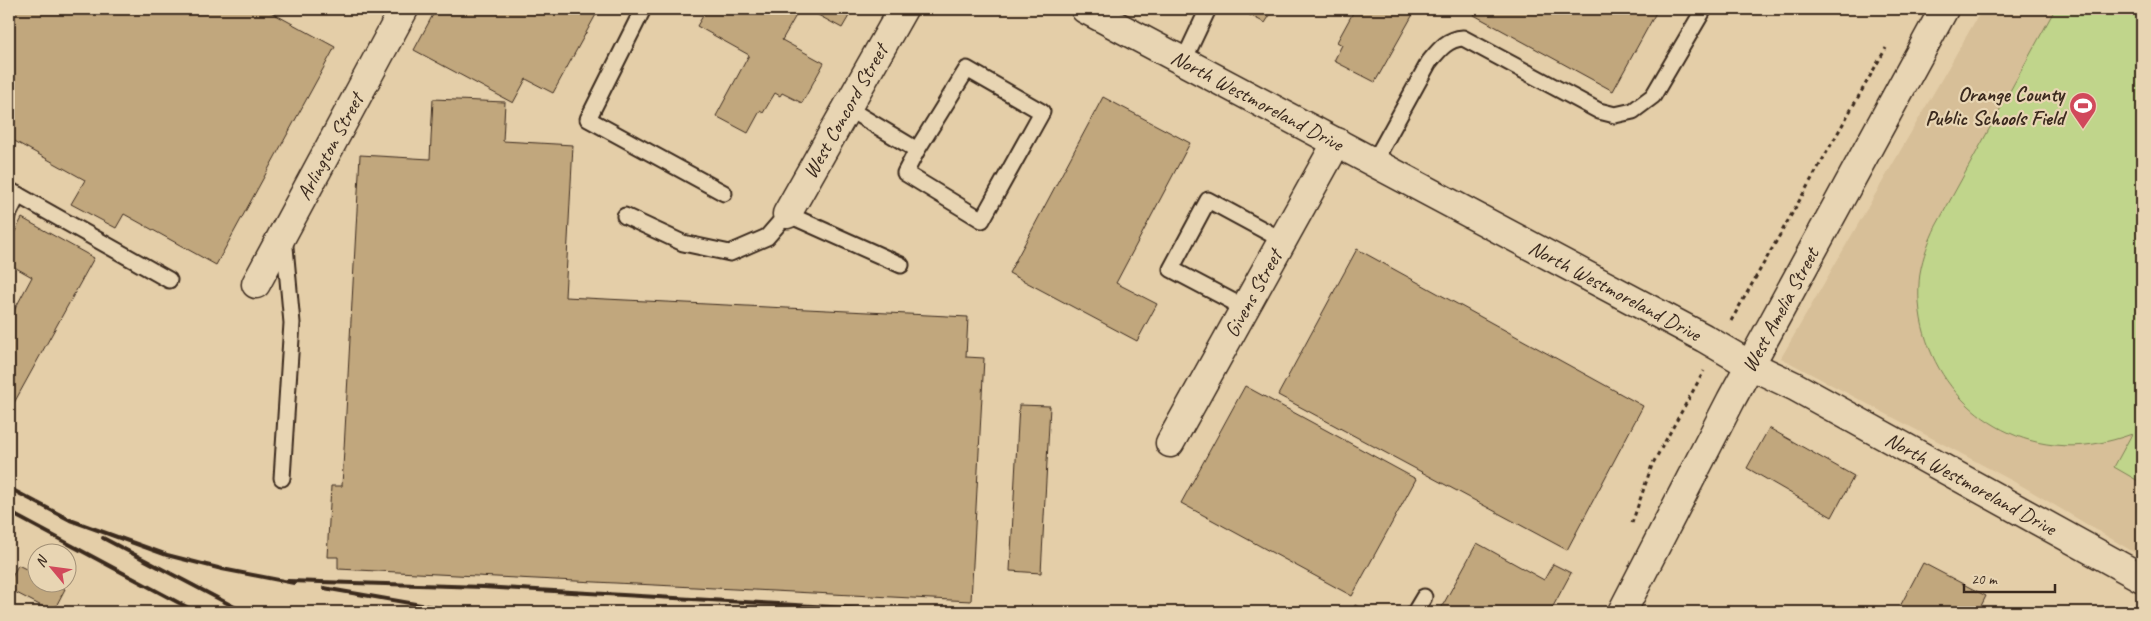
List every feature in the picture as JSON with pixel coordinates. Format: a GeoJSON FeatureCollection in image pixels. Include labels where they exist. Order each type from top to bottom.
{"type":"FeatureCollection","features":[{"type":"Feature","properties":{"kind":"street","name":"Arlington Street"},"geometry":{"type":"LineString","coordinates":[[256,284],[404,9]]}},
{"type":"Feature","properties":{"kind":"street","name":"West Concord Street"},"geometry":{"type":"LineString","coordinates":[[787,214],[904,9]]}},
{"type":"Feature","properties":{"kind":"street","name":"North Westmoreland Drive"},"geometry":{"type":"LineString","coordinates":[[1085,9],[1182,62],[1337,142],[1718,346],[1750,365],[1802,391],[2142,578]]}},
{"type":"Feature","properties":{"kind":"street","name":"West Amelia Street"},"geometry":{"type":"LineString","coordinates":[[1622,612],[1750,365],[1944,9]]}},
{"type":"Feature","properties":{"kind":"street","name":"Givens Street"},"geometry":{"type":"LineString","coordinates":[[1170,443],[1337,142]]}},
{"type":"Feature","properties":{"kind":"lane"},"geometry":{"type":"LineString","coordinates":[[643,9],[588,119],[724,193]]}},
{"type":"Feature","properties":{"kind":"lane"},"geometry":{"type":"LineString","coordinates":[[1182,62],[1208,9]]}},
{"type":"Feature","properties":{"kind":"lane"},"geometry":{"type":"LineString","coordinates":[[1374,162],[1429,62],[1439,49],[1452,38],[1463,38],[1599,111],[1615,115],[1633,111],[1653,96],[1704,9]]}},
{"type":"Feature","properties":{"kind":"lane"},"geometry":{"type":"LineString","coordinates":[[967,69],[1042,112],[982,220],[905,173],[917,150],[967,69]]}},
{"type":"Feature","properties":{"kind":"lane"},"geometry":{"type":"LineString","coordinates":[[846,108],[917,150]]}},
{"type":"Feature","properties":{"kind":"lane"},"geometry":{"type":"LineString","coordinates":[[9,213],[13,193],[169,280]]}},
{"type":"Feature","properties":{"kind":"lane"},"geometry":{"type":"LineString","coordinates":[[1245,308],[1171,269],[1208,200],[1282,240]]}},
{"type":"Feature","properties":{"kind":"lane"},"geometry":{"type":"LineString","coordinates":[[625,216],[683,243],[730,252],[767,237],[787,214],[901,265]]}},
{"type":"Feature","properties":{"kind":"lane"},"geometry":{"type":"LineString","coordinates":[[282,478],[292,323],[284,232]]}},
{"type":"Feature","properties":{"kind":"lane"},"geometry":{"type":"LineString","coordinates":[[1415,612],[1424,597]]}},
{"type":"Feature","properties":{"kind":"path"},"geometry":{"type":"LineString","coordinates":[[1630,529],[1652,465],[1889,43]]}},
{"type":"Feature","properties":{"kind":"shaded area"},"geometry":{"type":"Polygon","coordinates":[[[1982,9],[2142,9],[2142,557],[2024,487],[1781,358],[1982,9]]]}},
{"type":"Feature","properties":{"kind":"green space","name":"Orange County Public Schools Field"},"geometry":{"type":"Polygon","coordinates":[[[2055,9],[2142,9],[2142,478],[2140,482],[2114,467],[2132,434],[2094,444],[2064,446],[2024,438],[1996,426],[1972,409],[1951,387],[1935,362],[1924,334],[1919,304],[1920,273],[1929,243],[1936,226],[2055,9]]]}},
{"type":"Feature","properties":{"kind":"building"},"geometry":{"type":"Polygon","coordinates":[[[9,9],[265,9],[335,47],[216,265],[124,214],[116,228],[71,204],[85,180],[9,138],[9,9]]]}},
{"type":"Feature","properties":{"kind":"building"},"geometry":{"type":"Polygon","coordinates":[[[436,9],[599,9],[553,93],[526,79],[513,103],[414,50],[436,9]]]}},
{"type":"Feature","properties":{"kind":"building"},"geometry":{"type":"Polygon","coordinates":[[[707,9],[792,9],[798,12],[782,40],[824,63],[802,103],[782,93],[780,96],[775,93],[763,113],[760,111],[748,133],[716,116],[749,55],[697,26],[707,9]]]}},
{"type":"Feature","properties":{"kind":"building"},"geometry":{"type":"Polygon","coordinates":[[[807,9],[853,9],[842,28],[807,9]]]}},
{"type":"Feature","properties":{"kind":"building"},"geometry":{"type":"Polygon","coordinates":[[[1238,9],[1274,9],[1265,23],[1238,9]]]}},
{"type":"Feature","properties":{"kind":"building"},"geometry":{"type":"Polygon","coordinates":[[[1355,9],[1416,9],[1375,82],[1334,61],[1342,45],[1337,42],[1355,9]]]}},
{"type":"Feature","properties":{"kind":"building"},"geometry":{"type":"Polygon","coordinates":[[[1478,9],[1658,9],[1613,91],[1474,15],[1478,9]]]}},
{"type":"Feature","properties":{"kind":"building"},"geometry":{"type":"Polygon","coordinates":[[[1103,97],[1190,143],[1116,283],[1157,304],[1137,341],[1009,273],[1103,97]]]}},
{"type":"Feature","properties":{"kind":"building"},"geometry":{"type":"Polygon","coordinates":[[[433,99],[505,102],[503,141],[573,145],[565,297],[968,317],[966,357],[984,358],[971,601],[338,569],[338,557],[327,557],[331,486],[342,486],[360,155],[430,159],[433,99]]]}},
{"type":"Feature","properties":{"kind":"building"},"geometry":{"type":"Polygon","coordinates":[[[22,218],[94,258],[9,412],[9,320],[32,277],[9,264],[9,243],[22,218]]]}},
{"type":"Feature","properties":{"kind":"building"},"geometry":{"type":"Polygon","coordinates":[[[1357,249],[1643,406],[1567,550],[1278,395],[1357,249]]]}},
{"type":"Feature","properties":{"kind":"building"},"geometry":{"type":"Polygon","coordinates":[[[1245,386],[1416,479],[1352,596],[1181,503],[1245,386]]]}},
{"type":"Feature","properties":{"kind":"building"},"geometry":{"type":"Polygon","coordinates":[[[1019,405],[1050,406],[1041,573],[1010,571],[1019,405]]]}},
{"type":"Feature","properties":{"kind":"building"},"geometry":{"type":"Polygon","coordinates":[[[1769,428],[1854,476],[1832,517],[1747,468],[1769,428]]]}},
{"type":"Feature","properties":{"kind":"building"},"geometry":{"type":"Polygon","coordinates":[[[1477,543],[1544,580],[1553,564],[1571,573],[1550,612],[1439,612],[1477,543]]]}},
{"type":"Feature","properties":{"kind":"building"},"geometry":{"type":"Polygon","coordinates":[[[1923,563],[1986,596],[1978,612],[1897,612],[1923,563]]]}},
{"type":"Feature","properties":{"kind":"building"},"geometry":{"type":"Polygon","coordinates":[[[18,565],[28,570],[28,594],[62,594],[53,612],[9,589],[9,583],[18,565]]]}},
{"type":"Feature","properties":{"kind":"building"},"geometry":{"type":"Polygon","coordinates":[[[1355,605],[1369,612],[1351,612],[1355,605]]]}},
{"type":"Feature","properties":{"kind":"railway"},"geometry":{"type":"LineString","coordinates":[[9,488],[70,520],[167,555],[222,569],[294,583]]}},
{"type":"Feature","properties":{"kind":"railway"},"geometry":{"type":"LineString","coordinates":[[9,512],[196,612]]}},
{"type":"Feature","properties":{"kind":"railway"},"geometry":{"type":"LineString","coordinates":[[103,538],[244,612]]}},
{"type":"Feature","properties":{"kind":"railway"},"geometry":{"type":"LineString","coordinates":[[288,581],[483,587],[917,612]]}},
{"type":"Feature","properties":{"kind":"railway"},"geometry":{"type":"LineString","coordinates":[[324,588],[461,612]]}},
{"type":"Feature","properties":{"kind":"place","name":"Orange County Public Schools Field"},"geometry":{"type":"Point","coordinates":[2083,130]}}]}
